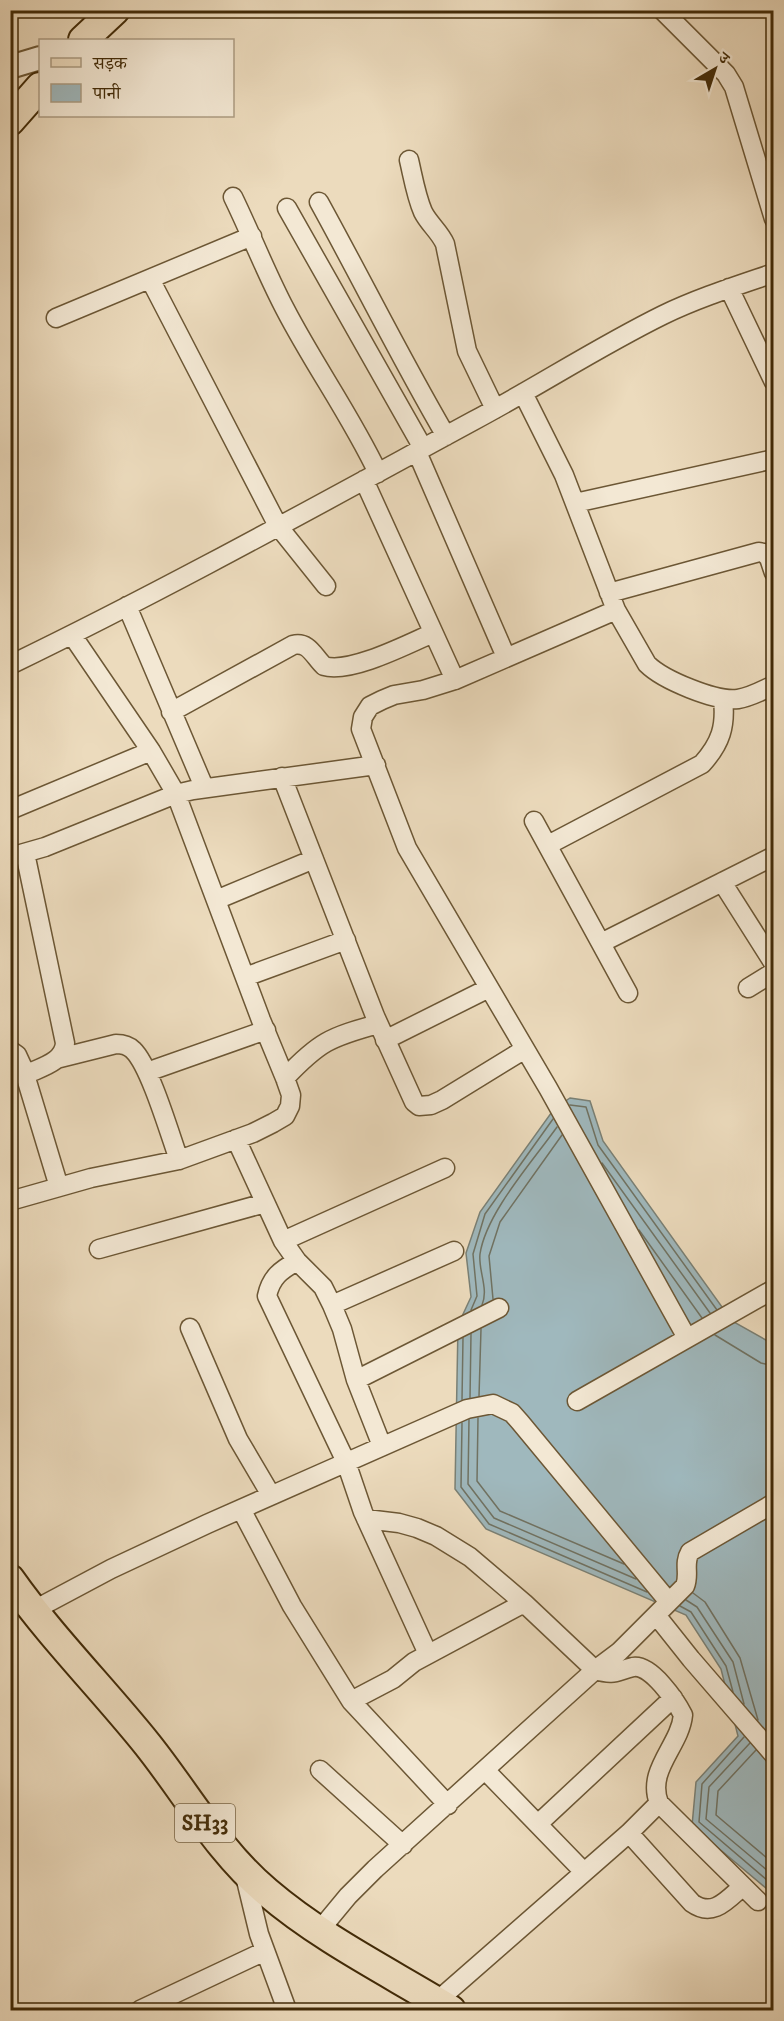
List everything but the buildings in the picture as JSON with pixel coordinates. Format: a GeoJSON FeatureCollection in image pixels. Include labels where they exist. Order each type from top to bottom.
{"type":"FeatureCollection","features":[{"type":"Feature","properties":{"kind":"main road"},"geometry":{"type":"LineString","coordinates":[[84,39],[115,10]]}},
{"type":"Feature","properties":{"kind":"main road"},"geometry":{"type":"LineString","coordinates":[[10,122],[39,88]]}},
{"type":"Feature","properties":{"kind":"main road","name":"SH33"},"geometry":{"type":"LineString","coordinates":[[10,1579],[149,1746],[244,1872],[319,1931],[444,2006]]}},
{"type":"Feature","properties":{"kind":"street"},"geometry":{"type":"LineString","coordinates":[[662,10],[726,74],[734,87],[774,219]]}},
{"type":"Feature","properties":{"kind":"street"},"geometry":{"type":"LineString","coordinates":[[10,67],[39,58]]}},
{"type":"Feature","properties":{"kind":"street"},"geometry":{"type":"LineString","coordinates":[[409,160],[422,211],[441,234],[445,244],[467,351],[495,409]]}},
{"type":"Feature","properties":{"kind":"street"},"geometry":{"type":"LineString","coordinates":[[233,197],[286,310],[319,370],[354,424],[371,477],[433,633],[455,680]]}},
{"type":"Feature","properties":{"kind":"street"},"geometry":{"type":"LineString","coordinates":[[319,202],[363,281],[390,338],[446,436]]}},
{"type":"Feature","properties":{"kind":"street"},"geometry":{"type":"LineString","coordinates":[[287,208],[420,450],[506,657]]}},
{"type":"Feature","properties":{"kind":"street"},"geometry":{"type":"LineString","coordinates":[[56,318],[252,236]]}},
{"type":"Feature","properties":{"kind":"street"},"geometry":{"type":"LineString","coordinates":[[10,665],[371,477],[648,323],[729,288],[774,273]]}},
{"type":"Feature","properties":{"kind":"street"},"geometry":{"type":"LineString","coordinates":[[150,279],[278,526],[326,586]]}},
{"type":"Feature","properties":{"kind":"street"},"geometry":{"type":"LineString","coordinates":[[729,288],[774,382]]}},
{"type":"Feature","properties":{"kind":"street"},"geometry":{"type":"LineString","coordinates":[[523,393],[564,475],[612,602],[648,664],[668,680],[723,699],[750,696],[774,685]]}},
{"type":"Feature","properties":{"kind":"street"},"geometry":{"type":"LineString","coordinates":[[575,504],[774,459]]}},
{"type":"Feature","properties":{"kind":"street"},"geometry":{"type":"LineString","coordinates":[[687,1338],[525,1049],[407,848],[362,729],[363,717],[370,706],[394,696],[455,680],[506,657],[612,602],[759,552],[769,558],[774,573]]}},
{"type":"Feature","properties":{"kind":"street"},"geometry":{"type":"LineString","coordinates":[[127,606],[204,787]]}},
{"type":"Feature","properties":{"kind":"street"},"geometry":{"type":"LineString","coordinates":[[171,712],[293,645],[307,646],[324,666],[340,668],[393,651],[433,633]]}},
{"type":"Feature","properties":{"kind":"street"},"geometry":{"type":"LineString","coordinates":[[10,1201],[108,1174],[179,1160],[263,1128],[285,1116],[290,1106],[291,1095],[285,1078],[176,794],[151,751],[72,634]]}},
{"type":"Feature","properties":{"kind":"street"},"geometry":{"type":"LineString","coordinates":[[548,845],[702,764],[712,754],[724,728],[723,699]]}},
{"type":"Feature","properties":{"kind":"street"},"geometry":{"type":"LineString","coordinates":[[10,810],[151,751]]}},
{"type":"Feature","properties":{"kind":"street"},"geometry":{"type":"LineString","coordinates":[[60,1058],[65,1051],[65,1043],[18,855],[75,835],[176,794],[204,787],[376,765]]}},
{"type":"Feature","properties":{"kind":"street"},"geometry":{"type":"LineString","coordinates":[[282,777],[381,1032],[414,1102],[419,1106],[431,1105],[442,1100],[525,1049]]}},
{"type":"Feature","properties":{"kind":"street"},"geometry":{"type":"LineString","coordinates":[[534,821],[628,993]]}},
{"type":"Feature","properties":{"kind":"street"},"geometry":{"type":"LineString","coordinates":[[601,943],[774,856]]}},
{"type":"Feature","properties":{"kind":"street"},"geometry":{"type":"LineString","coordinates":[[216,900],[314,859]]}},
{"type":"Feature","properties":{"kind":"street"},"geometry":{"type":"LineString","coordinates":[[722,882],[774,964]]}},
{"type":"Feature","properties":{"kind":"street"},"geometry":{"type":"LineString","coordinates":[[245,977],[345,940]]}},
{"type":"Feature","properties":{"kind":"street"},"geometry":{"type":"LineString","coordinates":[[748,988],[774,972]]}},
{"type":"Feature","properties":{"kind":"street"},"geometry":{"type":"LineString","coordinates":[[285,1078],[318,1046],[341,1035],[381,1032],[489,988]]}},
{"type":"Feature","properties":{"kind":"street"},"geometry":{"type":"LineString","coordinates":[[147,1072],[266,1030]]}},
{"type":"Feature","properties":{"kind":"street"},"geometry":{"type":"LineString","coordinates":[[26,1075],[60,1058],[123,1044],[132,1049],[147,1072],[179,1160]]}},
{"type":"Feature","properties":{"kind":"street"},"geometry":{"type":"LineString","coordinates":[[10,1050],[17,1055],[26,1075],[59,1187]]}},
{"type":"Feature","properties":{"kind":"street"},"geometry":{"type":"LineString","coordinates":[[236,1139],[283,1241],[297,1261],[322,1287],[332,1305],[342,1329],[356,1380],[382,1446]]}},
{"type":"Feature","properties":{"kind":"street"},"geometry":{"type":"LineString","coordinates":[[283,1241],[445,1168]]}},
{"type":"Feature","properties":{"kind":"street"},"geometry":{"type":"LineString","coordinates":[[99,1249],[265,1203]]}},
{"type":"Feature","properties":{"kind":"street"},"geometry":{"type":"LineString","coordinates":[[332,1305],[454,1251]]}},
{"type":"Feature","properties":{"kind":"street"},"geometry":{"type":"LineString","coordinates":[[297,1261],[274,1278],[267,1296],[346,1462],[366,1520],[428,1654]]}},
{"type":"Feature","properties":{"kind":"street"},"geometry":{"type":"LineString","coordinates":[[577,1401],[774,1289]]}},
{"type":"Feature","properties":{"kind":"street"},"geometry":{"type":"LineString","coordinates":[[356,1380],[499,1308]]}},
{"type":"Feature","properties":{"kind":"street"},"geometry":{"type":"LineString","coordinates":[[190,1328],[238,1439],[271,1495]]}},
{"type":"Feature","properties":{"kind":"street"},"geometry":{"type":"LineString","coordinates":[[34,1610],[111,1569],[271,1495],[467,1409],[493,1404],[502,1407],[520,1422],[662,1608],[690,1659],[774,1755]]}},
{"type":"Feature","properties":{"kind":"street"},"geometry":{"type":"LineString","coordinates":[[319,1931],[348,1896],[596,1670],[619,1652],[685,1586],[688,1578],[686,1560],[690,1552],[774,1503]]}},
{"type":"Feature","properties":{"kind":"street"},"geometry":{"type":"LineString","coordinates":[[241,1509],[292,1606],[351,1701],[448,1805]]}},
{"type":"Feature","properties":{"kind":"street"},"geometry":{"type":"LineString","coordinates":[[366,1520],[399,1523],[436,1536],[470,1557],[524,1604],[585,1663],[596,1670],[607,1673],[642,1667],[653,1676],[674,1698],[683,1715],[682,1723],[656,1780],[659,1803],[758,1901]]}},
{"type":"Feature","properties":{"kind":"street"},"geometry":{"type":"LineString","coordinates":[[351,1701],[393,1679],[406,1667],[428,1654],[524,1604]]}},
{"type":"Feature","properties":{"kind":"street"},"geometry":{"type":"LineString","coordinates":[[538,1824],[674,1698]]}},
{"type":"Feature","properties":{"kind":"street"},"geometry":{"type":"LineString","coordinates":[[320,1770],[403,1845]]}},
{"type":"Feature","properties":{"kind":"street"},"geometry":{"type":"LineString","coordinates":[[485,1770],[584,1872]]}},
{"type":"Feature","properties":{"kind":"street"},"geometry":{"type":"LineString","coordinates":[[444,2006],[659,1803]]}},
{"type":"Feature","properties":{"kind":"street"},"geometry":{"type":"LineString","coordinates":[[629,1833],[700,1909],[711,1909],[723,1903],[743,1886]]}},
{"type":"Feature","properties":{"kind":"street"},"geometry":{"type":"LineString","coordinates":[[244,1872],[259,1934],[287,2010]]}},
{"type":"Feature","properties":{"kind":"street"},"geometry":{"type":"LineString","coordinates":[[140,2010],[265,1951]]}},
{"type":"Feature","properties":{"kind":"water"},"geometry":{"type":"Polygon","coordinates":[[[570,1098],[590,1101],[603,1141],[732,1321],[773,1344],[773,1894],[692,1826],[696,1782],[738,1736],[721,1669],[686,1615],[486,1529],[455,1489],[458,1325],[471,1297],[466,1253],[480,1212],[554,1109],[570,1098]]]}}]}
